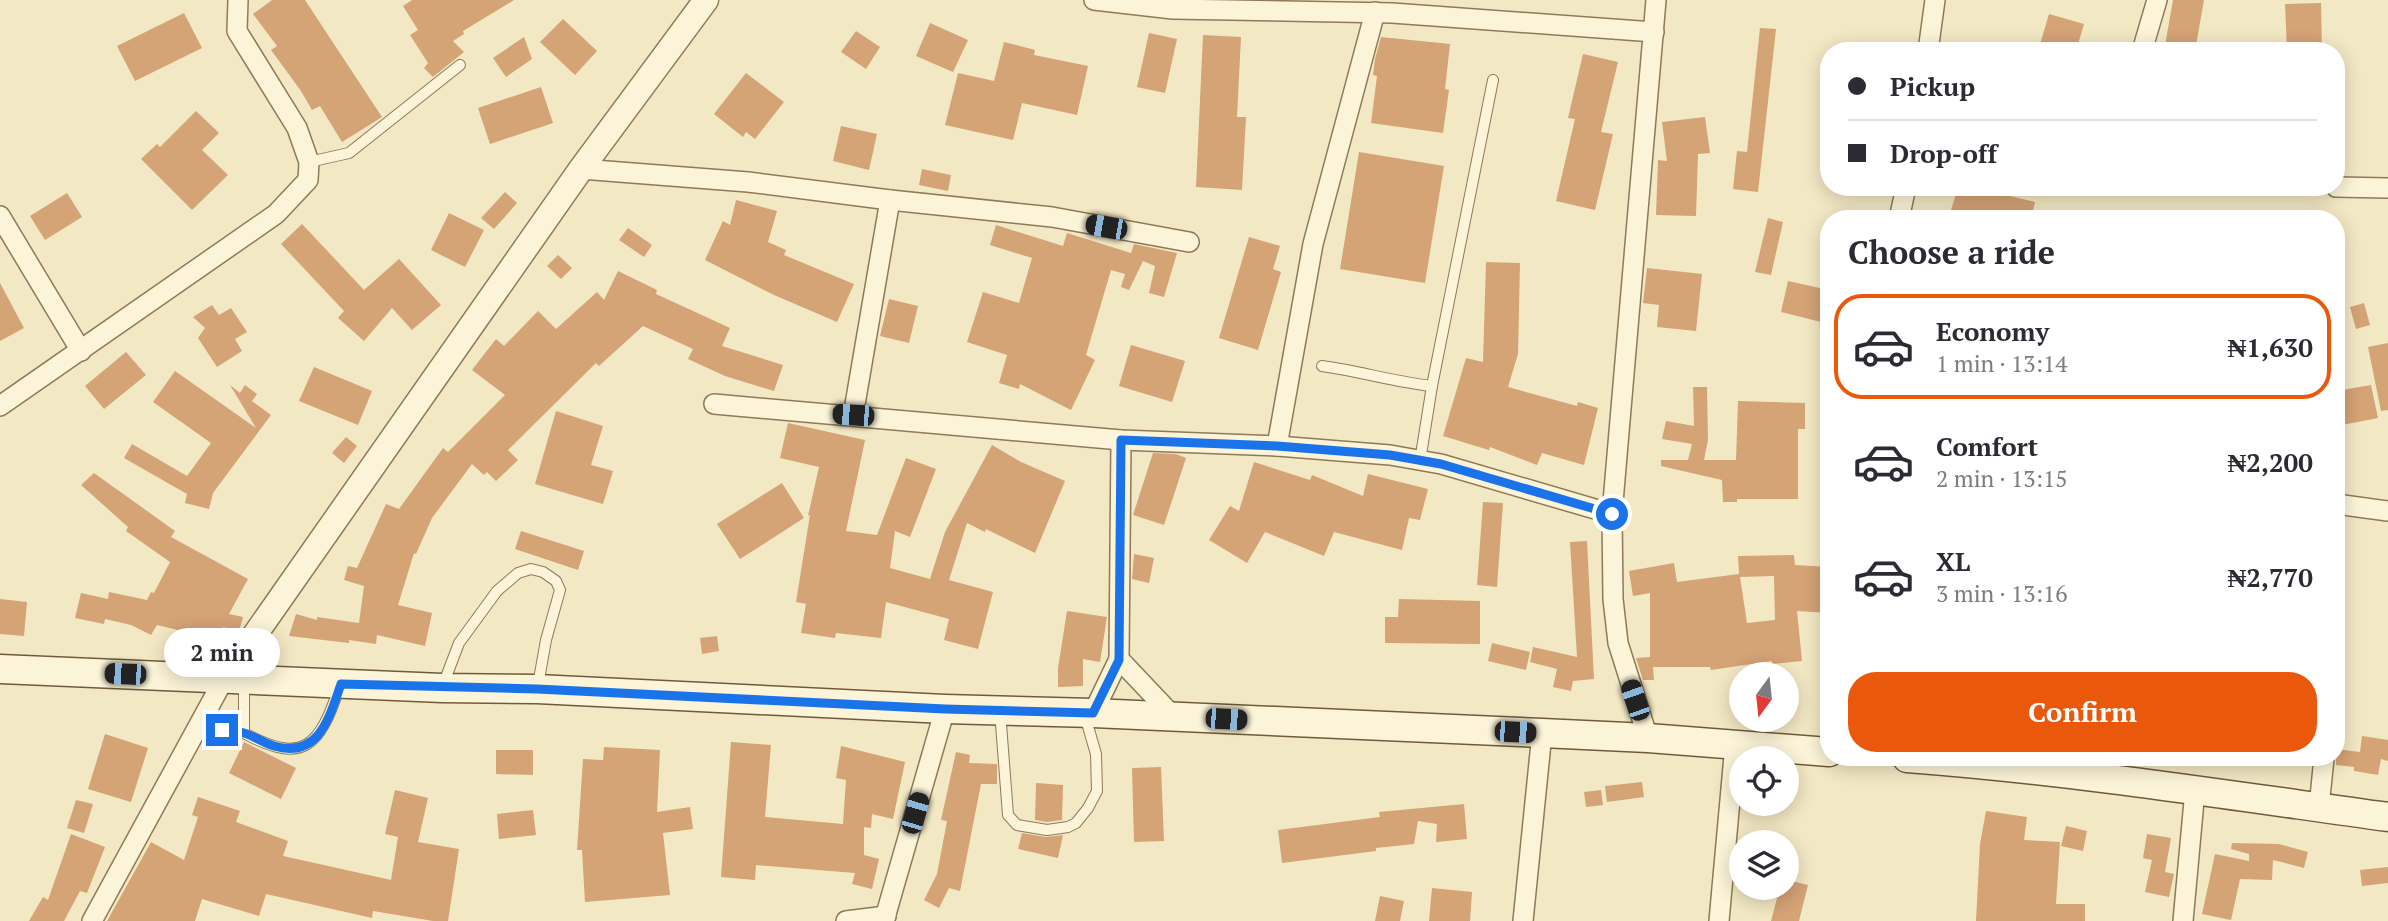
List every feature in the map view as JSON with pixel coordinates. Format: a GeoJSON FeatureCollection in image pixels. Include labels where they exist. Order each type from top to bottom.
{"type":"FeatureCollection","features":[{"type":"Feature","properties":{"kind":"main road"},"geometry":{"type":"LineString","coordinates":[[0,669],[442,688],[537,689],[945,709],[1174,716],[1648,738],[1820,751]]}},
{"type":"Feature","properties":{"kind":"main road"},"geometry":{"type":"LineString","coordinates":[[1998,766],[2388,817]]}},
{"type":"Feature","properties":{"kind":"street"},"geometry":{"type":"LineString","coordinates":[[0,406],[276,214],[308,180],[310,162],[298,128],[237,31],[238,0]]}},
{"type":"Feature","properties":{"kind":"street"},"geometry":{"type":"LineString","coordinates":[[92,921],[199,726],[234,679],[581,169],[706,0]]}},
{"type":"Feature","properties":{"kind":"street"},"geometry":{"type":"LineString","coordinates":[[1094,0],[1173,9],[1375,12],[1654,32]]}},
{"type":"Feature","properties":{"kind":"street"},"geometry":{"type":"LineString","coordinates":[[1648,738],[1618,643],[1613,599],[1612,514],[1656,0]]}},
{"type":"Feature","properties":{"kind":"street"},"geometry":{"type":"LineString","coordinates":[[1929,42],[1935,0]]}},
{"type":"Feature","properties":{"kind":"street"},"geometry":{"type":"LineString","coordinates":[[2145,42],[2157,0]]}},
{"type":"Feature","properties":{"kind":"street"},"geometry":{"type":"LineString","coordinates":[[1277,446],[1314,243],[1375,12]]}},
{"type":"Feature","properties":{"kind":"street"},"geometry":{"type":"LineString","coordinates":[[581,169],[748,182],[1052,217],[1189,242]]}},
{"type":"Feature","properties":{"kind":"street"},"geometry":{"type":"LineString","coordinates":[[2345,187],[2388,188]]}},
{"type":"Feature","properties":{"kind":"street"},"geometry":{"type":"LineString","coordinates":[[853,415],[890,200]]}},
{"type":"Feature","properties":{"kind":"street"},"geometry":{"type":"LineString","coordinates":[[0,216],[80,351]]}},
{"type":"Feature","properties":{"kind":"street"},"geometry":{"type":"LineString","coordinates":[[714,404],[1121,440],[1277,446],[1390,455],[1441,464],[1612,514]]}},
{"type":"Feature","properties":{"kind":"street"},"geometry":{"type":"LineString","coordinates":[[1088,713],[1119,660],[1121,440]]}},
{"type":"Feature","properties":{"kind":"street"},"geometry":{"type":"LineString","coordinates":[[2345,505],[2388,511]]}},
{"type":"Feature","properties":{"kind":"street"},"geometry":{"type":"LineString","coordinates":[[1119,660],[1174,716]]}},
{"type":"Feature","properties":{"kind":"street"},"geometry":{"type":"LineString","coordinates":[[846,921],[889,919],[945,709]]}},
{"type":"Feature","properties":{"kind":"street"},"geometry":{"type":"LineString","coordinates":[[1523,921],[1542,733]]}},
{"type":"Feature","properties":{"kind":"street"},"geometry":{"type":"LineString","coordinates":[[1719,921],[1735,745]]}},
{"type":"Feature","properties":{"kind":"street"},"geometry":{"type":"LineString","coordinates":[[2319,807],[2323,766]]}},
{"type":"Feature","properties":{"kind":"street"},"geometry":{"type":"LineString","coordinates":[[2183,921],[2195,790]]}},
{"type":"Feature","properties":{"kind":"lane"},"geometry":{"type":"LineString","coordinates":[[310,162],[349,153],[460,65]]}},
{"type":"Feature","properties":{"kind":"lane"},"geometry":{"type":"LineString","coordinates":[[1420,461],[1432,386],[1493,80]]}},
{"type":"Feature","properties":{"kind":"lane"},"geometry":{"type":"LineString","coordinates":[[1322,366],[1357,370],[1398,382],[1432,386]]}},
{"type":"Feature","properties":{"kind":"lane"},"geometry":{"type":"LineString","coordinates":[[442,688],[459,643],[497,591],[519,573],[531,569],[544,572],[556,581],[560,590],[546,640],[537,689]]}},
{"type":"Feature","properties":{"kind":"lane"},"geometry":{"type":"LineString","coordinates":[[234,679],[244,733]]}},
{"type":"Feature","properties":{"kind":"lane"},"geometry":{"type":"LineString","coordinates":[[199,726],[244,733],[276,747],[300,749],[320,732],[330,716],[341,684]]}},
{"type":"Feature","properties":{"kind":"lane"},"geometry":{"type":"LineString","coordinates":[[1000,711],[1008,815],[1017,825],[1047,830],[1076,823],[1097,791],[1096,754],[1088,713]]}},
{"type":"Feature","properties":{"kind":"building"},"geometry":{"type":"Polygon","coordinates":[[[272,0],[305,0],[382,117],[342,142],[320,106],[312,110],[271,50],[277,46],[253,14],[272,0]]]}},
{"type":"Feature","properties":{"kind":"building"},"geometry":{"type":"Polygon","coordinates":[[[412,0],[514,0],[463,31],[464,34],[453,41],[464,52],[433,77],[424,68],[428,63],[410,35],[418,30],[403,6],[412,0]]]}},
{"type":"Feature","properties":{"kind":"building"},"geometry":{"type":"Polygon","coordinates":[[[2173,0],[2204,0],[2197,42],[2166,42],[2173,0]]]}},
{"type":"Feature","properties":{"kind":"building"},"geometry":{"type":"Polygon","coordinates":[[[2321,3],[2322,42],[2287,42],[2285,4],[2321,3]]]}},
{"type":"Feature","properties":{"kind":"building"},"geometry":{"type":"Polygon","coordinates":[[[184,13],[202,48],[135,81],[117,46],[184,13]]]}},
{"type":"Feature","properties":{"kind":"building"},"geometry":{"type":"Polygon","coordinates":[[[2049,14],[2084,24],[2079,42],[2041,42],[2049,14]]]}},
{"type":"Feature","properties":{"kind":"building"},"geometry":{"type":"Polygon","coordinates":[[[563,19],[597,51],[575,75],[540,42],[563,19]]]}},
{"type":"Feature","properties":{"kind":"building"},"geometry":{"type":"Polygon","coordinates":[[[930,23],[968,40],[953,72],[916,56],[930,23]]]}},
{"type":"Feature","properties":{"kind":"building"},"geometry":{"type":"Polygon","coordinates":[[[1760,28],[1776,29],[1758,192],[1733,189],[1737,151],[1747,152],[1760,28]]]}},
{"type":"Feature","properties":{"kind":"building"},"geometry":{"type":"Polygon","coordinates":[[[856,31],[880,47],[866,69],[841,52],[856,31]]]}},
{"type":"Feature","properties":{"kind":"building"},"geometry":{"type":"Polygon","coordinates":[[[1149,33],[1177,39],[1165,93],[1137,87],[1149,33]]]}},
{"type":"Feature","properties":{"kind":"building"},"geometry":{"type":"Polygon","coordinates":[[[1203,35],[1241,37],[1237,117],[1246,117],[1242,190],[1196,187],[1203,35]]]}},
{"type":"Feature","properties":{"kind":"building"},"geometry":{"type":"Polygon","coordinates":[[[524,37],[532,59],[506,77],[493,58],[524,37]]]}},
{"type":"Feature","properties":{"kind":"building"},"geometry":{"type":"Polygon","coordinates":[[[1381,37],[1450,44],[1445,89],[1449,90],[1443,133],[1371,123],[1377,76],[1373,75],[1381,37]]]}},
{"type":"Feature","properties":{"kind":"building"},"geometry":{"type":"Polygon","coordinates":[[[1004,42],[1035,50],[1034,55],[1088,66],[1077,115],[1022,103],[1013,140],[945,125],[958,73],[994,81],[1004,42]]]}},
{"type":"Feature","properties":{"kind":"building"},"geometry":{"type":"Polygon","coordinates":[[[1583,54],[1618,62],[1601,132],[1613,134],[1595,210],[1556,201],[1575,119],[1568,118],[1583,54]]]}},
{"type":"Feature","properties":{"kind":"building"},"geometry":{"type":"Polygon","coordinates":[[[746,73],[784,102],[755,139],[746,132],[743,137],[714,114],[746,73]]]}},
{"type":"Feature","properties":{"kind":"building"},"geometry":{"type":"Polygon","coordinates":[[[541,87],[553,123],[490,144],[478,108],[541,87]]]}},
{"type":"Feature","properties":{"kind":"building"},"geometry":{"type":"Polygon","coordinates":[[[196,111],[219,133],[202,150],[228,175],[192,210],[141,159],[157,144],[160,147],[196,111]]]}},
{"type":"Feature","properties":{"kind":"building"},"geometry":{"type":"Polygon","coordinates":[[[1705,117],[1710,153],[1698,154],[1696,216],[1656,215],[1658,160],[1667,161],[1662,122],[1705,117]]]}},
{"type":"Feature","properties":{"kind":"building"},"geometry":{"type":"Polygon","coordinates":[[[841,126],[877,134],[869,170],[833,161],[841,126]]]}},
{"type":"Feature","properties":{"kind":"building"},"geometry":{"type":"Polygon","coordinates":[[[1359,152],[1444,166],[1425,283],[1340,269],[1359,152]]]}},
{"type":"Feature","properties":{"kind":"building"},"geometry":{"type":"Polygon","coordinates":[[[922,169],[951,175],[948,191],[919,185],[922,169]]]}},
{"type":"Feature","properties":{"kind":"building"},"geometry":{"type":"Polygon","coordinates":[[[505,192],[517,203],[494,229],[481,218],[505,192]]]}},
{"type":"Feature","properties":{"kind":"building"},"geometry":{"type":"Polygon","coordinates":[[[67,193],[82,217],[45,240],[30,216],[67,193]]]}},
{"type":"Feature","properties":{"kind":"building"},"geometry":{"type":"Polygon","coordinates":[[[1955,196],[2009,196],[2035,202],[2033,210],[1951,210],[1955,196]]]}},
{"type":"Feature","properties":{"kind":"building"},"geometry":{"type":"Polygon","coordinates":[[[736,200],[777,211],[768,242],[786,250],[784,255],[854,284],[837,322],[774,295],[705,260],[723,221],[730,225],[736,200]]]}},
{"type":"Feature","properties":{"kind":"building"},"geometry":{"type":"Polygon","coordinates":[[[449,213],[484,230],[465,267],[431,250],[449,213]]]}},
{"type":"Feature","properties":{"kind":"building"},"geometry":{"type":"Polygon","coordinates":[[[1768,218],[1783,222],[1771,275],[1755,272],[1768,218]]]}},
{"type":"Feature","properties":{"kind":"building"},"geometry":{"type":"Polygon","coordinates":[[[302,224],[364,290],[399,259],[441,305],[412,330],[392,308],[364,341],[338,318],[344,311],[281,244],[302,224]]]}},
{"type":"Feature","properties":{"kind":"building"},"geometry":{"type":"Polygon","coordinates":[[[996,225],[1063,246],[1067,233],[1131,253],[1134,244],[1177,253],[1164,297],[1149,293],[1155,266],[1143,261],[1129,290],[1121,287],[1125,274],[1111,270],[1086,355],[1095,360],[1071,410],[1020,384],[1019,389],[999,383],[1007,355],[967,342],[983,292],[1019,303],[1032,258],[990,245],[996,225]]]}},
{"type":"Feature","properties":{"kind":"building"},"geometry":{"type":"Polygon","coordinates":[[[628,228],[652,245],[644,257],[619,240],[628,228]]]}},
{"type":"Feature","properties":{"kind":"building"},"geometry":{"type":"Polygon","coordinates":[[[1249,237],[1280,246],[1273,269],[1281,272],[1258,350],[1219,338],[1249,237]]]}},
{"type":"Feature","properties":{"kind":"building"},"geometry":{"type":"Polygon","coordinates":[[[558,255],[572,268],[561,279],[547,266],[558,255]]]}},
{"type":"Feature","properties":{"kind":"building"},"geometry":{"type":"Polygon","coordinates":[[[1486,262],[1520,263],[1518,354],[1508,387],[1577,406],[1578,402],[1598,408],[1584,465],[1542,453],[1537,465],[1490,447],[1489,450],[1443,436],[1466,358],[1483,362],[1486,262]]]}},
{"type":"Feature","properties":{"kind":"building"},"geometry":{"type":"Polygon","coordinates":[[[1647,268],[1702,274],[1696,331],[1657,327],[1659,305],[1643,303],[1647,268]]]}},
{"type":"Feature","properties":{"kind":"building"},"geometry":{"type":"Polygon","coordinates":[[[618,271],[657,290],[656,294],[730,328],[722,346],[783,365],[774,391],[725,376],[688,359],[693,349],[643,326],[599,366],[596,363],[508,450],[518,460],[496,481],[487,472],[484,475],[472,464],[432,518],[416,554],[414,553],[398,605],[432,613],[425,646],[377,635],[376,644],[289,636],[296,614],[317,620],[317,617],[359,623],[364,586],[344,580],[348,566],[357,568],[386,504],[399,509],[443,448],[448,452],[505,395],[472,370],[496,339],[504,346],[538,311],[556,329],[597,292],[604,300],[618,271]]]}},
{"type":"Feature","properties":{"kind":"building"},"geometry":{"type":"Polygon","coordinates":[[[1788,281],[1820,288],[1820,322],[1781,312],[1788,281]]]}},
{"type":"Feature","properties":{"kind":"building"},"geometry":{"type":"Polygon","coordinates":[[[0,283],[24,328],[0,341],[0,283]]]}},
{"type":"Feature","properties":{"kind":"building"},"geometry":{"type":"Polygon","coordinates":[[[889,299],[918,306],[909,343],[880,336],[889,299]]]}},
{"type":"Feature","properties":{"kind":"building"},"geometry":{"type":"Polygon","coordinates":[[[2364,303],[2370,325],[2356,329],[2350,307],[2364,303]]]}},
{"type":"Feature","properties":{"kind":"building"},"geometry":{"type":"Polygon","coordinates":[[[212,305],[219,315],[231,308],[247,332],[235,339],[242,351],[217,367],[198,338],[205,328],[193,317],[212,305]]]}},
{"type":"Feature","properties":{"kind":"building"},"geometry":{"type":"Polygon","coordinates":[[[2388,343],[2388,410],[2381,411],[2368,347],[2388,343]]]}},
{"type":"Feature","properties":{"kind":"building"},"geometry":{"type":"Polygon","coordinates":[[[1131,345],[1185,361],[1172,402],[1119,386],[1131,345]]]}},
{"type":"Feature","properties":{"kind":"building"},"geometry":{"type":"Polygon","coordinates":[[[126,352],[146,375],[104,409],[85,386],[126,352]]]}},
{"type":"Feature","properties":{"kind":"building"},"geometry":{"type":"Polygon","coordinates":[[[314,367],[372,391],[358,425],[299,401],[314,367]]]}},
{"type":"Feature","properties":{"kind":"building"},"geometry":{"type":"Polygon","coordinates":[[[175,371],[256,428],[230,385],[240,393],[245,385],[257,394],[252,401],[271,415],[213,493],[209,509],[185,503],[187,494],[124,458],[132,444],[187,476],[211,443],[153,402],[175,371]]]}},
{"type":"Feature","properties":{"kind":"building"},"geometry":{"type":"Polygon","coordinates":[[[2371,385],[2378,418],[2345,424],[2345,389],[2371,385]]]}},
{"type":"Feature","properties":{"kind":"building"},"geometry":{"type":"Polygon","coordinates":[[[1693,387],[1707,387],[1708,440],[1704,460],[1736,460],[1738,401],[1805,403],[1805,429],[1798,429],[1798,499],[1737,499],[1737,502],[1723,502],[1722,480],[1661,466],[1661,460],[1688,460],[1692,444],[1662,439],[1666,421],[1694,426],[1693,387]]]}},
{"type":"Feature","properties":{"kind":"building"},"geometry":{"type":"Polygon","coordinates":[[[556,411],[603,426],[591,465],[613,471],[603,504],[535,484],[556,411]]]}},
{"type":"Feature","properties":{"kind":"building"},"geometry":{"type":"Polygon","coordinates":[[[788,423],[865,440],[846,531],[877,535],[906,458],[936,469],[910,537],[895,531],[890,568],[930,579],[945,532],[992,445],[1021,462],[1065,481],[1035,553],[986,529],[985,532],[967,523],[949,580],[993,592],[978,649],[944,640],[949,619],[886,602],[881,638],[836,633],[835,638],[801,633],[806,604],[796,602],[810,515],[808,516],[819,467],[780,458],[788,423]]]}},
{"type":"Feature","properties":{"kind":"building"},"geometry":{"type":"Polygon","coordinates":[[[346,437],[357,446],[344,463],[332,453],[346,437]]]}},
{"type":"Feature","properties":{"kind":"building"},"geometry":{"type":"Polygon","coordinates":[[[1153,453],[1176,454],[1186,458],[1164,525],[1133,515],[1153,453]]]}},
{"type":"Feature","properties":{"kind":"building"},"geometry":{"type":"Polygon","coordinates":[[[1254,462],[1310,480],[1312,475],[1363,496],[1368,474],[1428,489],[1420,520],[1409,518],[1402,550],[1334,532],[1324,556],[1265,532],[1247,563],[1209,540],[1230,506],[1239,511],[1254,462]]]}},
{"type":"Feature","properties":{"kind":"building"},"geometry":{"type":"Polygon","coordinates":[[[94,473],[175,531],[171,537],[248,579],[229,614],[243,617],[239,631],[223,627],[220,640],[157,625],[151,635],[131,625],[105,619],[104,624],[75,618],[81,593],[108,599],[109,592],[147,600],[151,592],[154,593],[170,562],[126,531],[128,527],[81,485],[94,473]]]}},
{"type":"Feature","properties":{"kind":"building"},"geometry":{"type":"Polygon","coordinates":[[[782,483],[804,518],[740,559],[717,524],[782,483]]]}},
{"type":"Feature","properties":{"kind":"building"},"geometry":{"type":"Polygon","coordinates":[[[1483,502],[1503,503],[1497,587],[1477,585],[1483,502]]]}},
{"type":"Feature","properties":{"kind":"building"},"geometry":{"type":"Polygon","coordinates":[[[521,531],[584,551],[578,570],[515,549],[521,531]]]}},
{"type":"Feature","properties":{"kind":"building"},"geometry":{"type":"Polygon","coordinates":[[[1587,541],[1594,679],[1573,681],[1571,691],[1553,687],[1557,669],[1530,662],[1533,647],[1577,657],[1570,542],[1587,541]]]}},
{"type":"Feature","properties":{"kind":"building"},"geometry":{"type":"Polygon","coordinates":[[[1134,554],[1154,558],[1149,583],[1132,579],[1134,554]]]}},
{"type":"Feature","properties":{"kind":"building"},"geometry":{"type":"Polygon","coordinates":[[[1794,555],[1795,565],[1820,566],[1820,612],[1797,611],[1802,661],[1729,662],[1729,667],[1711,670],[1710,667],[1653,667],[1654,680],[1643,680],[1636,658],[1650,657],[1650,593],[1633,596],[1629,571],[1674,563],[1677,582],[1739,574],[1738,556],[1794,555]],[[1774,576],[1740,577],[1747,623],[1775,620],[1774,576]]]}},
{"type":"Feature","properties":{"kind":"building"},"geometry":{"type":"Polygon","coordinates":[[[0,599],[27,602],[24,636],[0,634],[0,599]]]}},
{"type":"Feature","properties":{"kind":"building"},"geometry":{"type":"Polygon","coordinates":[[[1399,599],[1480,601],[1480,644],[1385,643],[1385,617],[1398,617],[1399,599]]]}},
{"type":"Feature","properties":{"kind":"building"},"geometry":{"type":"Polygon","coordinates":[[[1067,611],[1107,617],[1100,662],[1083,659],[1083,686],[1058,687],[1058,668],[1067,611]]]}},
{"type":"Feature","properties":{"kind":"building"},"geometry":{"type":"Polygon","coordinates":[[[717,636],[719,651],[702,654],[700,638],[717,636]]]}},
{"type":"Feature","properties":{"kind":"building"},"geometry":{"type":"Polygon","coordinates":[[[1492,643],[1530,652],[1526,670],[1488,661],[1492,643]]]}},
{"type":"Feature","properties":{"kind":"building"},"geometry":{"type":"Polygon","coordinates":[[[105,734],[148,748],[131,802],[88,789],[105,734]]]}},
{"type":"Feature","properties":{"kind":"building"},"geometry":{"type":"Polygon","coordinates":[[[2362,736],[2388,740],[2388,761],[2381,759],[2378,775],[2354,771],[2354,767],[2345,766],[2345,750],[2360,752],[2362,736]]]}},
{"type":"Feature","properties":{"kind":"building"},"geometry":{"type":"Polygon","coordinates":[[[244,742],[296,768],[281,799],[229,773],[244,742]]]}},
{"type":"Feature","properties":{"kind":"building"},"geometry":{"type":"Polygon","coordinates":[[[731,742],[771,745],[765,817],[843,824],[846,780],[836,778],[841,746],[905,762],[893,819],[872,814],[871,828],[864,827],[864,855],[879,859],[872,889],[852,884],[855,873],[756,865],[755,880],[721,877],[731,742]]]}},
{"type":"Feature","properties":{"kind":"building"},"geometry":{"type":"Polygon","coordinates":[[[604,747],[660,750],[657,812],[690,807],[693,829],[663,833],[670,895],[585,902],[582,850],[577,850],[583,759],[603,760],[604,747]]]}},
{"type":"Feature","properties":{"kind":"building"},"geometry":{"type":"Polygon","coordinates":[[[496,750],[533,750],[533,775],[496,774],[496,750]]]}},
{"type":"Feature","properties":{"kind":"building"},"geometry":{"type":"Polygon","coordinates":[[[956,752],[970,755],[969,763],[997,764],[997,784],[981,784],[960,891],[949,888],[939,908],[924,900],[937,874],[947,821],[941,820],[956,752]]]}},
{"type":"Feature","properties":{"kind":"building"},"geometry":{"type":"Polygon","coordinates":[[[1161,767],[1164,841],[1134,842],[1132,768],[1161,767]]]}},
{"type":"Feature","properties":{"kind":"building"},"geometry":{"type":"Polygon","coordinates":[[[1642,782],[1644,797],[1607,802],[1605,786],[1642,782]]]}},
{"type":"Feature","properties":{"kind":"building"},"geometry":{"type":"Polygon","coordinates":[[[1036,783],[1063,785],[1062,820],[1035,820],[1036,783]]]}},
{"type":"Feature","properties":{"kind":"building"},"geometry":{"type":"Polygon","coordinates":[[[395,790],[428,798],[418,842],[459,849],[448,921],[373,911],[372,918],[266,894],[259,916],[202,899],[195,921],[107,921],[151,842],[184,860],[198,817],[192,815],[198,797],[240,811],[236,822],[288,841],[283,856],[391,880],[398,837],[385,834],[395,790]]]}},
{"type":"Feature","properties":{"kind":"building"},"geometry":{"type":"Polygon","coordinates":[[[1601,790],[1603,805],[1586,807],[1584,792],[1601,790]]]}},
{"type":"Feature","properties":{"kind":"building"},"geometry":{"type":"Polygon","coordinates":[[[76,800],[93,804],[84,833],[67,828],[76,800]]]}},
{"type":"Feature","properties":{"kind":"building"},"geometry":{"type":"Polygon","coordinates":[[[1464,804],[1467,839],[1436,842],[1437,824],[1418,821],[1414,844],[1282,863],[1278,830],[1380,817],[1379,812],[1464,804]]]}},
{"type":"Feature","properties":{"kind":"building"},"geometry":{"type":"Polygon","coordinates":[[[533,810],[536,835],[499,839],[497,814],[533,810]]]}},
{"type":"Feature","properties":{"kind":"building"},"geometry":{"type":"Polygon","coordinates":[[[1986,811],[2027,817],[2024,840],[2060,842],[2056,904],[2085,904],[2085,921],[1976,921],[1980,844],[1986,811]]]}},
{"type":"Feature","properties":{"kind":"building"},"geometry":{"type":"Polygon","coordinates":[[[2066,826],[2087,831],[2083,851],[2061,846],[2066,826]]]}},
{"type":"Feature","properties":{"kind":"building"},"geometry":{"type":"Polygon","coordinates":[[[1022,833],[1046,837],[1063,835],[1058,858],[1018,849],[1022,833]]]}},
{"type":"Feature","properties":{"kind":"building"},"geometry":{"type":"Polygon","coordinates":[[[71,834],[105,847],[87,893],[80,891],[64,921],[29,921],[43,897],[48,900],[71,834]]]}},
{"type":"Feature","properties":{"kind":"building"},"geometry":{"type":"Polygon","coordinates":[[[2147,834],[2171,838],[2165,872],[2174,874],[2169,897],[2145,892],[2152,860],[2143,858],[2147,834]]]}},
{"type":"Feature","properties":{"kind":"building"},"geometry":{"type":"Polygon","coordinates":[[[2232,843],[2279,844],[2308,852],[2304,868],[2273,860],[2272,880],[2240,879],[2231,920],[2202,914],[2215,854],[2249,861],[2249,854],[2231,849],[2232,843]]]}},
{"type":"Feature","properties":{"kind":"building"},"geometry":{"type":"Polygon","coordinates":[[[2388,867],[2388,883],[2362,886],[2360,870],[2388,867]]]}},
{"type":"Feature","properties":{"kind":"building"},"geometry":{"type":"Polygon","coordinates":[[[1799,883],[1808,885],[1799,921],[1771,921],[1777,900],[1799,900],[1799,883]]]}},
{"type":"Feature","properties":{"kind":"building"},"geometry":{"type":"Polygon","coordinates":[[[1432,888],[1472,892],[1470,921],[1429,921],[1432,888]]]}},
{"type":"Feature","properties":{"kind":"building"},"geometry":{"type":"Polygon","coordinates":[[[1380,896],[1404,901],[1400,921],[1375,921],[1380,896]]]}},
{"type":"Feature","properties":{"kind":"route"},"geometry":{"type":"LineString","coordinates":[[222,730],[244,733],[276,747],[300,749],[320,732],[330,716],[341,684],[537,689],[945,709],[1093,713],[1119,660],[1121,440],[1277,446],[1390,455],[1441,464],[1612,514]]}}]}
